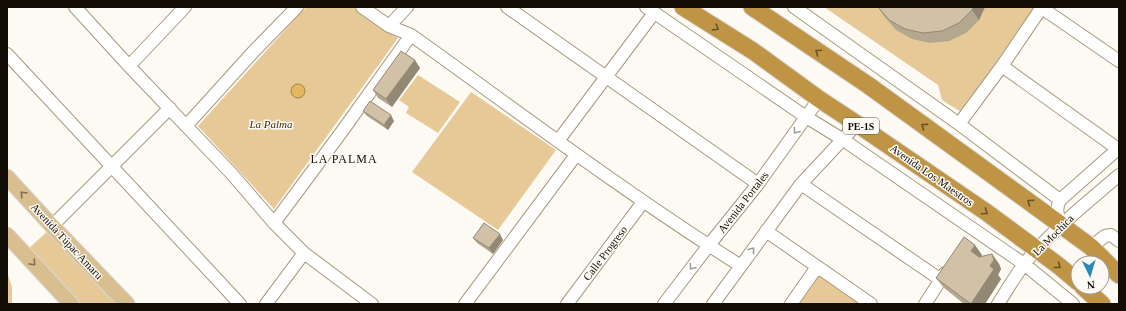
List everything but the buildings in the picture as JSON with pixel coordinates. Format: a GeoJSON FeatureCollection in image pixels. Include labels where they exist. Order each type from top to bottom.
{"type":"FeatureCollection","features":[{"type":"Feature","properties":{"kind":"highway","name":"Avenida Los Maestros"},"geometry":{"type":"LineString","coordinates":[[683,7],[753,51],[819,99],[986,212],[1070,276]]}},
{"type":"Feature","properties":{"kind":"highway"},"geometry":{"type":"LineString","coordinates":[[754,7],[868,86],[1062,225],[1091,247],[1119,275]]}},
{"type":"Feature","properties":{"kind":"highway"},"geometry":{"type":"LineString","coordinates":[[1092,295],[1102,304]]}},
{"type":"Feature","properties":{"kind":"main road","name":"Avenida Túpac Amaru"},"geometry":{"type":"LineString","coordinates":[[7,177],[127,304]]}},
{"type":"Feature","properties":{"kind":"main road"},"geometry":{"type":"LineString","coordinates":[[7,235],[71,304]]}},
{"type":"Feature","properties":{"kind":"street"},"geometry":{"type":"LineString","coordinates":[[75,7],[304,253],[365,302]]}},
{"type":"Feature","properties":{"kind":"street"},"geometry":{"type":"LineString","coordinates":[[129,66],[186,7]]}},
{"type":"Feature","properties":{"kind":"street"},"geometry":{"type":"LineString","coordinates":[[186,126],[254,51],[297,7]]}},
{"type":"Feature","properties":{"kind":"street"},"geometry":{"type":"LineString","coordinates":[[362,7],[389,26],[411,34],[576,155],[643,202],[741,266]]}},
{"type":"Feature","properties":{"kind":"street"},"geometry":{"type":"LineString","coordinates":[[389,26],[407,7]]}},
{"type":"Feature","properties":{"kind":"street"},"geometry":{"type":"LineString","coordinates":[[506,7],[758,184]]}},
{"type":"Feature","properties":{"kind":"street"},"geometry":{"type":"LineString","coordinates":[[794,7],[958,124],[1060,200]]}},
{"type":"Feature","properties":{"kind":"street"},"geometry":{"type":"LineString","coordinates":[[958,124],[1002,66],[1042,8],[1119,61]]}},
{"type":"Feature","properties":{"kind":"street"},"geometry":{"type":"LineString","coordinates":[[558,141],[606,77],[650,10],[1024,264],[1073,304]]}},
{"type":"Feature","properties":{"kind":"street"},"geometry":{"type":"LineString","coordinates":[[274,222],[347,124],[411,34]]}},
{"type":"Feature","properties":{"kind":"street"},"geometry":{"type":"LineString","coordinates":[[7,54],[240,304]]}},
{"type":"Feature","properties":{"kind":"street"},"geometry":{"type":"LineString","coordinates":[[1002,66],[1118,148],[1060,200],[1057,206],[1057,212],[1062,225]]}},
{"type":"Feature","properties":{"kind":"street","name":"Avenida Portales"},"geometry":{"type":"LineString","coordinates":[[664,304],[758,184],[819,99]]}},
{"type":"Feature","properties":{"kind":"street"},"geometry":{"type":"LineString","coordinates":[[52,226],[170,108]]}},
{"type":"Feature","properties":{"kind":"street"},"geometry":{"type":"LineString","coordinates":[[713,304],[801,184],[857,124]]}},
{"type":"Feature","properties":{"kind":"street"},"geometry":{"type":"LineString","coordinates":[[465,304],[576,155]]}},
{"type":"Feature","properties":{"kind":"street","name":"La Mochica"},"geometry":{"type":"LineString","coordinates":[[998,304],[1024,264],[1037,250],[1062,225],[1119,174]]}},
{"type":"Feature","properties":{"kind":"street"},"geometry":{"type":"LineString","coordinates":[[801,184],[941,280]]}},
{"type":"Feature","properties":{"kind":"street","name":"Calle Progreso"},"geometry":{"type":"LineString","coordinates":[[568,304],[643,202]]}},
{"type":"Feature","properties":{"kind":"street"},"geometry":{"type":"LineString","coordinates":[[967,241],[975,230]]}},
{"type":"Feature","properties":{"kind":"street"},"geometry":{"type":"LineString","coordinates":[[766,231],[871,304]]}},
{"type":"Feature","properties":{"kind":"street"},"geometry":{"type":"LineString","coordinates":[[1091,247],[1105,236],[1111,235],[1119,241]]}},
{"type":"Feature","properties":{"kind":"street"},"geometry":{"type":"LineString","coordinates":[[266,304],[304,253]]}},
{"type":"Feature","properties":{"kind":"street"},"geometry":{"type":"LineString","coordinates":[[925,304],[952,264]]}},
{"type":"Feature","properties":{"kind":"street"},"geometry":{"type":"LineString","coordinates":[[791,304],[817,267]]}},
{"type":"Feature","properties":{"kind":"green space","name":"La Palma"},"geometry":{"type":"Polygon","coordinates":[[[306,7],[353,7],[398,38],[274,209],[198,126],[306,7]]]}},
{"type":"Feature","properties":{"kind":"green space"},"geometry":{"type":"Polygon","coordinates":[[[824,7],[1035,7],[961,112],[942,100],[938,85],[824,7]]]}},
{"type":"Feature","properties":{"kind":"green space"},"geometry":{"type":"Polygon","coordinates":[[[418,75],[460,102],[438,133],[406,113],[409,107],[399,100],[418,75]]]}},
{"type":"Feature","properties":{"kind":"green space"},"geometry":{"type":"Polygon","coordinates":[[[471,92],[556,150],[498,230],[412,172],[471,92]]]}},
{"type":"Feature","properties":{"kind":"green space"},"geometry":{"type":"Polygon","coordinates":[[[50,229],[120,304],[79,304],[27,250],[50,229]]]}},
{"type":"Feature","properties":{"kind":"green space"},"geometry":{"type":"Polygon","coordinates":[[[7,272],[12,287],[12,304],[7,304],[7,272]]]}},
{"type":"Feature","properties":{"kind":"green space"},"geometry":{"type":"Polygon","coordinates":[[[818,273],[862,304],[795,304],[818,273]]]}},
{"type":"Feature","properties":{"kind":"shaded area"},"geometry":{"type":"Polygon","coordinates":[[[298,84],[303,86],[305,91],[303,96],[298,98],[293,96],[291,91],[293,86],[298,84]]]}},
{"type":"Feature","properties":{"kind":"district","name":"LA PALMA"},"geometry":{"type":"Point","coordinates":[344,159]}}]}
